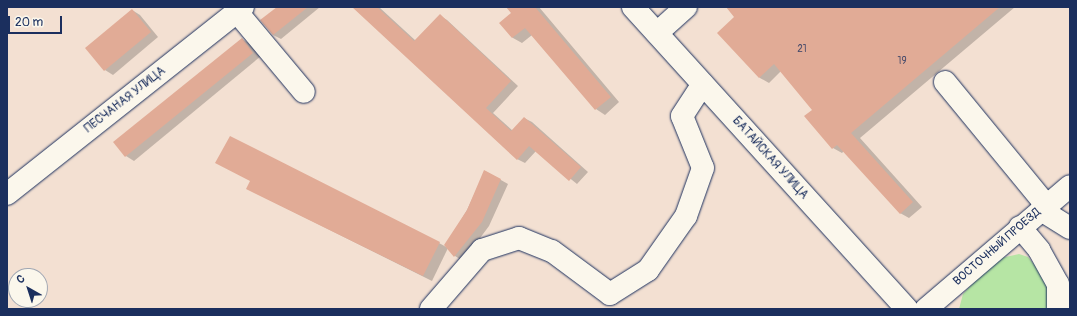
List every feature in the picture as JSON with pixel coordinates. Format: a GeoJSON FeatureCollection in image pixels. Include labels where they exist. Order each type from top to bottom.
{"type":"FeatureCollection","features":[{"type":"Feature","properties":{"kind":"main road","name":"БАТАЙСКАЯ УЛИЦА"},"geometry":{"type":"LineString","coordinates":[[633,7],[907,309]]}},
{"type":"Feature","properties":{"kind":"main road"},"geometry":{"type":"LineString","coordinates":[[656,33],[686,7]]}},
{"type":"Feature","properties":{"kind":"main road"},"geometry":{"type":"LineString","coordinates":[[240,9],[304,92]]}},
{"type":"Feature","properties":{"kind":"main road","name":"ПЕСЧАНАЯ УЛИЦА"},"geometry":{"type":"LineString","coordinates":[[7,194],[240,9]]}},
{"type":"Feature","properties":{"kind":"main road"},"geometry":{"type":"LineString","coordinates":[[945,82],[1044,207],[1070,228]]}},
{"type":"Feature","properties":{"kind":"main road"},"geometry":{"type":"LineString","coordinates":[[431,309],[482,250],[519,238],[552,251],[606,301],[648,270],[686,216],[703,168],[682,116],[704,84]]}},
{"type":"Feature","properties":{"kind":"main road","name":"ВОСТОЧНЫЙ ПРОЕЗД"},"geometry":{"type":"LineString","coordinates":[[926,309],[1020,227],[1070,186]]}},
{"type":"Feature","properties":{"kind":"main road"},"geometry":{"type":"LineString","coordinates":[[1020,227],[1039,250],[1058,284],[1058,309]]}},
{"type":"Feature","properties":{"kind":"green space"},"geometry":{"type":"Polygon","coordinates":[[[1019,254],[1028,257],[1043,275],[1050,299],[1046,309],[959,309],[963,294],[973,283],[1001,258],[1019,254]]]}},
{"type":"Feature","properties":{"kind":"building"},"geometry":{"type":"Polygon","coordinates":[[[277,7],[308,7],[273,35],[260,20],[277,7]]]}},
{"type":"Feature","properties":{"kind":"building"},"geometry":{"type":"Polygon","coordinates":[[[352,7],[377,7],[414,41],[440,14],[511,81],[486,108],[511,131],[524,117],[581,167],[569,181],[529,146],[517,160],[352,7]]]}},
{"type":"Feature","properties":{"kind":"building"},"geometry":{"type":"Polygon","coordinates":[[[506,7],[535,7],[611,97],[595,110],[525,28],[512,38],[499,23],[511,13],[506,7]]]}},
{"type":"Feature","properties":{"kind":"building"},"geometry":{"type":"Polygon","coordinates":[[[726,7],[1000,7],[851,133],[913,202],[900,214],[837,145],[832,149],[804,116],[812,110],[774,64],[759,78],[717,33],[734,17],[726,7]]]}},
{"type":"Feature","properties":{"kind":"building"},"geometry":{"type":"Polygon","coordinates":[[[132,9],[151,32],[104,71],[85,48],[132,9]]]}},
{"type":"Feature","properties":{"kind":"building"},"geometry":{"type":"Polygon","coordinates":[[[242,38],[253,53],[125,157],[113,142],[242,38]]]}},
{"type":"Feature","properties":{"kind":"building"},"geometry":{"type":"Polygon","coordinates":[[[230,136],[440,242],[423,276],[246,189],[250,181],[215,163],[230,136]]]}},
{"type":"Feature","properties":{"kind":"building"},"geometry":{"type":"Polygon","coordinates":[[[484,170],[501,179],[482,222],[454,257],[444,245],[467,210],[484,170]]]}}]}
